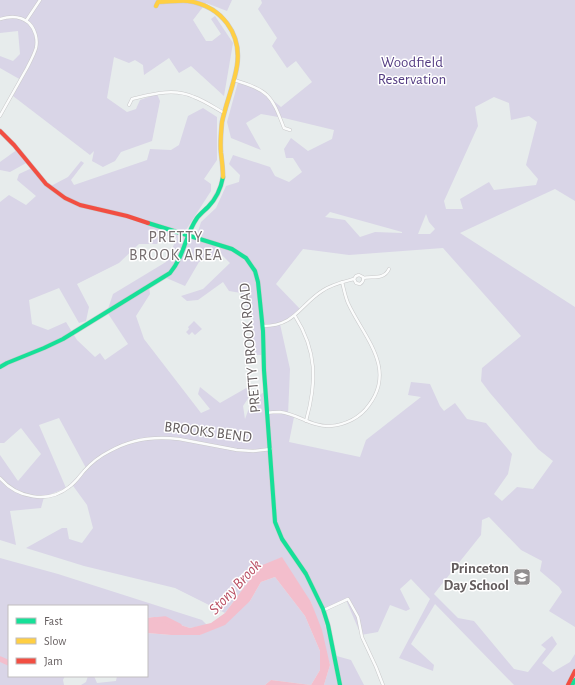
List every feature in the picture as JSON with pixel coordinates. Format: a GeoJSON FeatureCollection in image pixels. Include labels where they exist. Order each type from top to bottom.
{"type":"FeatureCollection","features":[{"type":"Feature","properties":{"kind":"street"},"geometry":{"type":"LineString","coordinates":[[26,21],[40,0]]}},
{"type":"Feature","properties":{"kind":"street"},"geometry":{"type":"LineString","coordinates":[[0,367],[63,339],[166,276],[177,265],[196,218],[212,203],[218,192],[223,172],[221,132],[224,113],[234,80],[238,60],[238,47],[232,29],[220,15],[204,5],[177,1],[158,2],[156,6]]}},
{"type":"Feature","properties":{"kind":"street"},"geometry":{"type":"LineString","coordinates":[[0,19],[12,16],[20,17],[30,24],[34,30],[36,40],[35,53],[0,116]]}},
{"type":"Feature","properties":{"kind":"street"},"geometry":{"type":"LineString","coordinates":[[234,80],[258,88],[266,93],[276,106],[284,128],[290,130]]}},
{"type":"Feature","properties":{"kind":"street"},"geometry":{"type":"LineString","coordinates":[[129,104],[132,99],[160,93],[175,92],[195,97],[224,113]]}},
{"type":"Feature","properties":{"kind":"street","name":"PRETTY BROOK ROAD"},"geometry":{"type":"LineString","coordinates":[[0,131],[14,145],[46,184],[65,198],[80,205],[121,214],[232,248],[243,255],[252,265],[257,276],[263,326],[264,370],[275,522],[282,539],[306,574],[324,610],[340,685]]}},
{"type":"Feature","properties":{"kind":"street"},"geometry":{"type":"LineString","coordinates":[[263,326],[281,324],[295,316],[321,291],[333,285],[354,279],[357,275],[360,275],[363,278],[380,277],[387,274],[389,269]]}},
{"type":"Feature","properties":{"kind":"street"},"geometry":{"type":"LineString","coordinates":[[354,279],[356,283],[360,284],[363,281],[363,278]]}},
{"type":"Feature","properties":{"kind":"street"},"geometry":{"type":"LineString","coordinates":[[268,413],[281,412],[315,424],[327,426],[352,420],[367,408],[374,398],[378,386],[380,369],[377,357],[348,303],[342,282]]}},
{"type":"Feature","properties":{"kind":"street"},"geometry":{"type":"LineString","coordinates":[[295,316],[307,339],[313,368],[312,397],[306,421]]}},
{"type":"Feature","properties":{"kind":"street","name":"BROOKS BEND"},"geometry":{"type":"LineString","coordinates":[[0,478],[8,487],[26,495],[48,497],[65,490],[94,461],[110,451],[126,443],[144,439],[179,439],[246,451],[270,449]]}},
{"type":"Feature","properties":{"kind":"street"},"geometry":{"type":"LineString","coordinates":[[324,610],[348,599],[358,617],[362,637],[383,685]]}},
{"type":"Feature","properties":{"kind":"street"},"geometry":{"type":"LineString","coordinates":[[568,685],[575,672]]}},
{"type":"Feature","properties":{"kind":"street"},"geometry":{"type":"LineString","coordinates":[[572,685],[575,680]]}},
{"type":"Feature","properties":{"kind":"green space"},"geometry":{"type":"Polygon","coordinates":[[[0,0],[232,0],[227,11],[206,3],[193,20],[206,41],[212,41],[221,34],[211,19],[215,16],[233,43],[224,96],[191,66],[179,73],[169,58],[144,75],[143,65],[135,60],[129,63],[114,57],[107,98],[127,112],[136,109],[140,100],[157,94],[160,101],[152,141],[121,152],[115,161],[103,167],[92,161],[94,151],[90,155],[13,96],[21,80],[0,68],[0,56],[13,61],[20,54],[18,31],[0,33],[0,0]]]}},
{"type":"Feature","properties":{"kind":"green space","name":"Woodfield Reservation"},"geometry":{"type":"Polygon","coordinates":[[[261,0],[575,0],[575,201],[555,189],[460,233],[575,307],[575,627],[549,611],[562,592],[559,587],[540,571],[542,561],[521,550],[489,517],[482,520],[481,535],[434,594],[458,618],[474,621],[514,669],[528,672],[546,649],[541,645],[552,636],[557,644],[542,663],[553,672],[570,662],[575,654],[575,675],[570,685],[514,685],[435,604],[411,644],[434,665],[433,671],[399,658],[430,599],[411,579],[400,589],[410,609],[406,611],[390,605],[378,632],[361,635],[346,600],[322,613],[333,655],[351,660],[364,685],[324,685],[330,665],[311,602],[260,566],[225,613],[175,588],[84,566],[26,548],[62,528],[67,528],[69,539],[82,543],[93,528],[87,505],[71,483],[86,468],[59,418],[39,425],[66,488],[44,497],[41,508],[10,511],[16,545],[0,540],[0,455],[18,481],[41,454],[21,428],[4,443],[0,443],[0,202],[9,195],[26,205],[36,196],[17,180],[19,174],[32,168],[49,187],[68,177],[81,161],[84,163],[71,180],[74,185],[147,160],[150,149],[171,150],[179,145],[188,116],[203,108],[217,117],[217,160],[204,179],[211,184],[211,191],[184,233],[196,238],[201,222],[216,208],[226,186],[239,182],[240,175],[229,164],[233,155],[270,167],[275,176],[289,182],[302,172],[293,158],[286,158],[284,149],[291,138],[308,151],[332,139],[334,130],[261,114],[246,123],[261,150],[231,138],[227,122],[238,82],[258,88],[281,107],[312,82],[296,61],[287,68],[272,46],[277,38],[258,9],[262,3],[261,0]],[[494,97],[475,107],[478,126],[444,201],[446,209],[463,209],[460,199],[489,182],[494,190],[536,185],[538,179],[526,165],[537,122],[529,116],[511,120],[509,103],[494,97]],[[330,212],[325,217],[345,220],[360,237],[375,232],[402,233],[330,212]],[[426,214],[418,234],[430,234],[435,229],[429,222],[426,214]],[[162,235],[157,244],[139,244],[119,263],[77,284],[89,307],[86,321],[79,323],[59,288],[29,300],[32,324],[48,330],[66,322],[77,340],[95,357],[100,353],[105,360],[128,344],[107,312],[113,294],[166,262],[177,238],[162,235]],[[443,248],[349,255],[303,249],[276,284],[301,310],[280,324],[290,369],[288,415],[294,417],[289,442],[360,457],[366,440],[421,397],[408,395],[411,382],[430,384],[440,406],[444,411],[455,403],[467,419],[486,423],[512,454],[508,474],[494,494],[502,501],[517,487],[533,489],[553,461],[538,449],[481,381],[482,368],[521,336],[443,248]],[[221,254],[199,262],[185,286],[164,277],[149,286],[150,294],[136,316],[144,339],[201,413],[210,409],[198,394],[200,387],[220,403],[248,387],[251,394],[243,406],[245,419],[252,400],[267,390],[265,355],[251,355],[253,320],[241,293],[229,291],[223,282],[198,300],[187,301],[181,296],[203,289],[230,263],[221,254]]]}},
{"type":"Feature","properties":{"kind":"green space"},"geometry":{"type":"Polygon","coordinates":[[[18,149],[28,162],[10,172],[0,170],[0,162],[18,149]]]}},
{"type":"Feature","properties":{"kind":"green space"},"geometry":{"type":"Polygon","coordinates":[[[194,321],[202,329],[195,335],[192,332],[189,335],[186,332],[189,329],[188,327],[194,321]]]}},
{"type":"Feature","properties":{"kind":"green space"},"geometry":{"type":"Polygon","coordinates":[[[0,558],[58,574],[202,620],[207,625],[190,628],[155,617],[148,618],[148,605],[8,605],[8,677],[64,677],[63,680],[64,685],[0,685],[0,558]]]}},
{"type":"Feature","properties":{"kind":"green space"},"geometry":{"type":"Polygon","coordinates":[[[275,577],[305,616],[320,651],[320,670],[311,685],[271,680],[265,685],[81,685],[86,682],[88,677],[94,677],[97,683],[116,681],[117,677],[148,677],[148,633],[200,635],[250,601],[261,582],[275,577]]]}},
{"type":"Feature","properties":{"kind":"shaded area","name":"Stony Brook"},"geometry":{"type":"Polygon","coordinates":[[[282,557],[311,602],[322,630],[330,665],[324,685],[311,685],[320,670],[320,651],[305,616],[275,577],[261,582],[250,601],[225,625],[200,635],[148,633],[148,618],[155,617],[190,628],[211,623],[225,613],[260,566],[282,557]]]}},
{"type":"Feature","properties":{"kind":"shaded area"},"geometry":{"type":"Polygon","coordinates":[[[271,680],[311,685],[265,685],[271,680]]]}},
{"type":"Feature","properties":{"kind":"waterway","name":"Stony Brook"},"geometry":{"type":"LineString","coordinates":[[148,621],[165,619],[179,626]]}},
{"type":"Feature","properties":{"kind":"waterway","name":"Stony Brook"},"geometry":{"type":"LineString","coordinates":[[0,659],[8,663]]}},
{"type":"Feature","properties":{"kind":"traffic: fast"},"geometry":{"type":"LineString","coordinates":[[0,367],[63,339],[170,273],[179,259],[193,225],[198,217],[216,197],[223,177]]}},
{"type":"Feature","properties":{"kind":"traffic: fast"},"geometry":{"type":"LineString","coordinates":[[148,223],[232,249],[246,258],[255,271],[258,282],[263,331],[264,370],[275,522],[282,539],[306,574],[323,609],[328,625],[340,685]]}},
{"type":"Feature","properties":{"kind":"traffic: fast"},"geometry":{"type":"LineString","coordinates":[[572,685],[575,680]]}},
{"type":"Feature","properties":{"kind":"traffic: slow"},"geometry":{"type":"LineString","coordinates":[[156,6],[158,2],[177,1],[188,1],[200,4],[220,15],[233,33],[238,54],[234,80],[222,122],[221,145],[223,177]]}},
{"type":"Feature","properties":{"kind":"traffic: jam"},"geometry":{"type":"LineString","coordinates":[[0,131],[14,145],[46,184],[65,198],[80,205],[127,216],[148,223]]}},
{"type":"Feature","properties":{"kind":"traffic: jam"},"geometry":{"type":"LineString","coordinates":[[568,685],[575,671]]}},
{"type":"Feature","properties":{"kind":"place","name":"Princeton Day School"},"geometry":{"type":"Point","coordinates":[522,577]}},
{"type":"Feature","properties":{"kind":"district","name":"PRETTY BROOK AREA"},"geometry":{"type":"Point","coordinates":[176,246]}}]}
